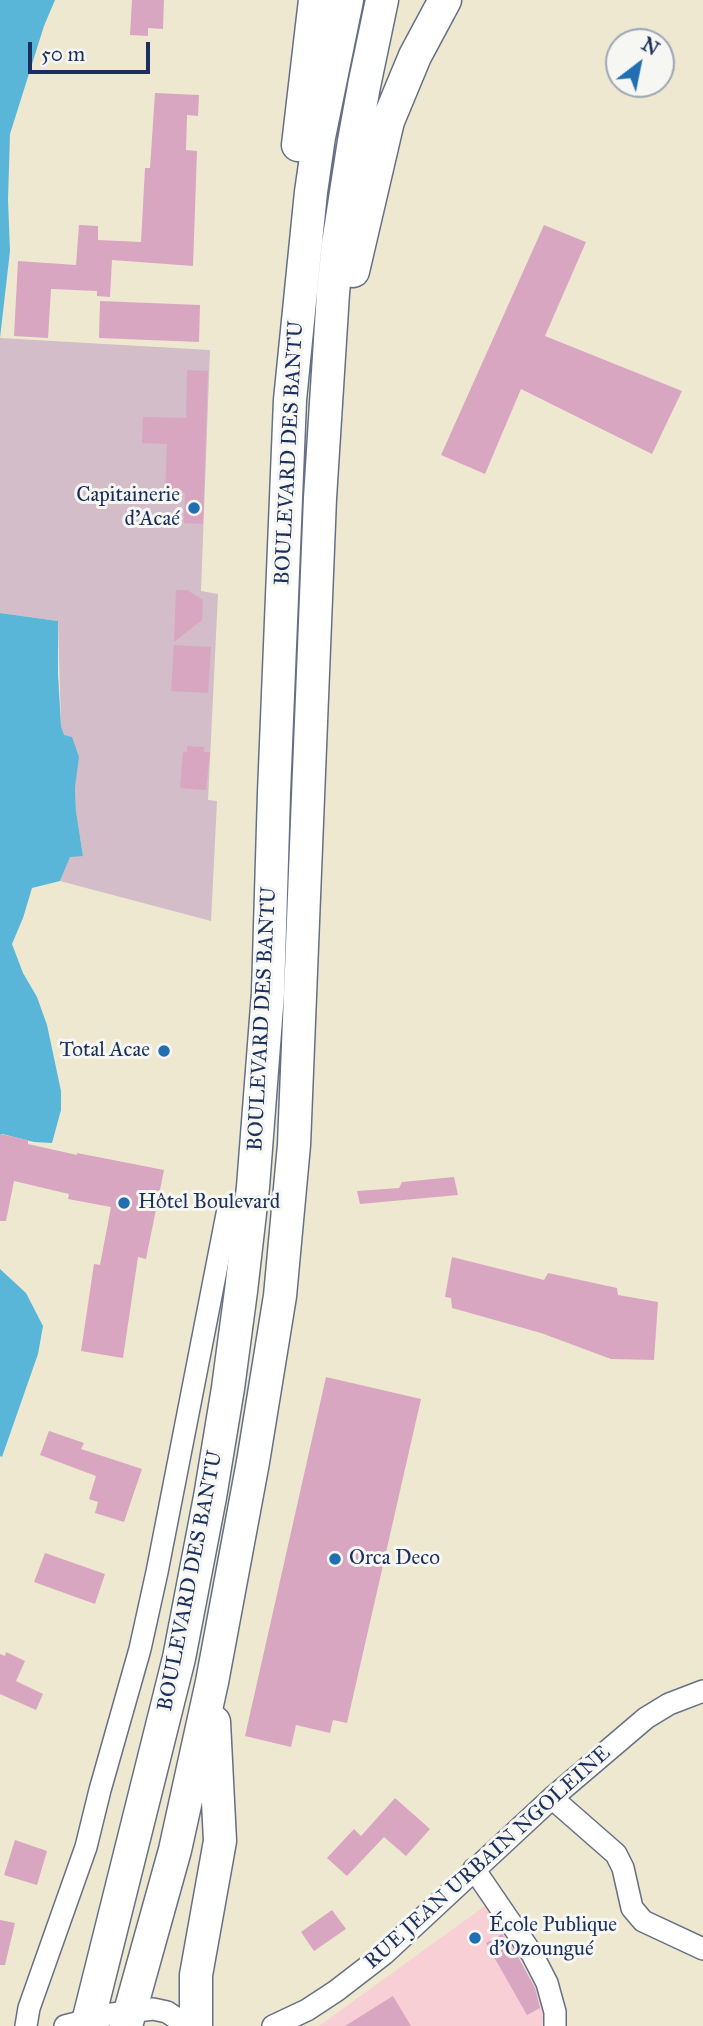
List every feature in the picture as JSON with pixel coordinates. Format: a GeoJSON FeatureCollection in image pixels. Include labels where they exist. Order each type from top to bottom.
{"type":"FeatureCollection","features":[{"type":"Feature","properties":{"kind":"highway"},"geometry":{"type":"LineString","coordinates":[[290,400],[285,380],[289,255],[294,178],[315,0]]}},
{"type":"Feature","properties":{"kind":"highway","name":"BOULEVARD DES BANTU"},"geometry":{"type":"LineString","coordinates":[[80,2024],[179,1658],[210,1497],[241,1291],[253,1187],[268,992],[290,400],[313,178],[347,0]]}},
{"type":"Feature","properties":{"kind":"highway","name":"BOULEVARD DES BANTU"},"geometry":{"type":"LineString","coordinates":[[128,2019],[175,1850],[212,1682],[253,1462],[280,1296],[294,1145],[320,498],[338,244],[363,86],[382,0]]}},
{"type":"Feature","properties":{"kind":"highway"},"geometry":{"type":"LineString","coordinates":[[329,367],[388,121],[415,56],[445,0]]}},
{"type":"Feature","properties":{"kind":"highway"},"geometry":{"type":"LineString","coordinates":[[195,2026],[197,1975],[220,1841],[212,1682]]}},
{"type":"Feature","properties":{"kind":"street"},"geometry":{"type":"LineString","coordinates":[[26,2026],[29,2008],[86,1847],[140,1649],[228,1209]]}},
{"type":"Feature","properties":{"kind":"street","name":"RUE JEAN URBAIN NGOLEINE"},"geometry":{"type":"LineString","coordinates":[[273,2026],[307,2010],[358,1976],[408,1933],[552,1798],[646,1718],[669,1704],[703,1691]]}},
{"type":"Feature","properties":{"kind":"street"},"geometry":{"type":"LineString","coordinates":[[552,1798],[616,1854],[623,1868],[632,1908],[643,1921],[703,1949]]}},
{"type":"Feature","properties":{"kind":"street"},"geometry":{"type":"LineString","coordinates":[[474,1869],[532,1954],[547,1983],[555,2012],[555,2026]]}},
{"type":"Feature","properties":{"kind":"street"},"geometry":{"type":"LineString","coordinates":[[80,2024],[128,2019],[153,2009],[167,2012],[182,2022],[195,2026]]}},
{"type":"Feature","properties":{"kind":"shaded area"},"geometry":{"type":"Polygon","coordinates":[[[0,338],[210,350],[201,591],[218,594],[208,800],[217,801],[211,921],[60,881],[70,856],[83,856],[75,787],[61,726],[58,621],[0,613],[0,338]]]}},
{"type":"Feature","properties":{"kind":"shaded area","name":"École Publique d'Ozoungué"},"geometry":{"type":"Polygon","coordinates":[[[489,1903],[545,2005],[542,2026],[319,2026],[489,1903]]]}},
{"type":"Feature","properties":{"kind":"water"},"geometry":{"type":"Polygon","coordinates":[[[0,0],[55,0],[44,26],[10,134],[10,251],[0,338],[0,0]]]}},
{"type":"Feature","properties":{"kind":"water"},"geometry":{"type":"Polygon","coordinates":[[[0,613],[58,621],[61,726],[64,735],[72,737],[79,757],[75,787],[83,856],[70,857],[60,881],[32,888],[12,944],[47,1025],[61,1091],[61,1110],[52,1143],[34,1142],[2,1134],[0,1140],[0,613]]]}},
{"type":"Feature","properties":{"kind":"water"},"geometry":{"type":"Polygon","coordinates":[[[0,1269],[26,1293],[43,1326],[38,1354],[2,1457],[0,1456],[0,1269]]]}},
{"type":"Feature","properties":{"kind":"building"},"geometry":{"type":"Polygon","coordinates":[[[132,0],[164,0],[163,29],[148,28],[148,36],[130,35],[132,0]]]}},
{"type":"Feature","properties":{"kind":"building"},"geometry":{"type":"Polygon","coordinates":[[[155,93],[199,95],[198,116],[187,115],[186,150],[197,151],[193,266],[112,260],[110,297],[97,296],[97,291],[51,289],[48,338],[14,336],[18,261],[76,265],[79,225],[98,226],[98,240],[141,242],[145,168],[150,168],[155,93]]]}},
{"type":"Feature","properties":{"kind":"building"},"geometry":{"type":"Polygon","coordinates":[[[544,225],[586,242],[545,336],[682,391],[652,454],[521,389],[485,474],[441,455],[544,225]]]}},
{"type":"Feature","properties":{"kind":"building"},"geometry":{"type":"Polygon","coordinates":[[[100,301],[200,305],[199,342],[99,338],[100,301]]]}},
{"type":"Feature","properties":{"kind":"building"},"geometry":{"type":"Polygon","coordinates":[[[187,370],[208,371],[203,524],[184,523],[185,493],[165,492],[167,444],[142,443],[143,417],[186,418],[187,370]]]}},
{"type":"Feature","properties":{"kind":"building"},"geometry":{"type":"Polygon","coordinates":[[[176,590],[187,590],[203,600],[202,620],[174,642],[176,590]]]}},
{"type":"Feature","properties":{"kind":"building"},"geometry":{"type":"Polygon","coordinates":[[[174,645],[211,647],[208,693],[171,691],[174,645]]]}},
{"type":"Feature","properties":{"kind":"building"},"geometry":{"type":"Polygon","coordinates":[[[187,746],[204,747],[204,752],[210,752],[206,790],[180,788],[183,752],[187,752],[187,746]]]}},
{"type":"Feature","properties":{"kind":"building"},"geometry":{"type":"Polygon","coordinates":[[[0,1134],[28,1140],[28,1144],[77,1155],[164,1170],[146,1259],[138,1257],[123,1358],[81,1351],[94,1264],[100,1265],[111,1207],[68,1199],[69,1194],[14,1181],[6,1221],[0,1221],[0,1134]]]}},
{"type":"Feature","properties":{"kind":"building"},"geometry":{"type":"Polygon","coordinates":[[[454,1177],[458,1195],[360,1204],[357,1191],[399,1188],[402,1182],[454,1177]]]}},
{"type":"Feature","properties":{"kind":"building"},"geometry":{"type":"Polygon","coordinates":[[[452,1257],[544,1280],[548,1273],[617,1288],[618,1295],[658,1302],[654,1360],[611,1359],[541,1333],[452,1308],[451,1298],[445,1297],[452,1257]]]}},
{"type":"Feature","properties":{"kind":"building","name":"Orca Deco"},"geometry":{"type":"Polygon","coordinates":[[[326,1377],[421,1399],[347,1723],[333,1720],[330,1733],[296,1725],[291,1747],[245,1736],[326,1377]]]}},
{"type":"Feature","properties":{"kind":"building"},"geometry":{"type":"Polygon","coordinates":[[[49,1431],[84,1443],[81,1449],[142,1469],[124,1522],[95,1513],[98,1502],[89,1499],[96,1476],[40,1455],[49,1431]]]}},
{"type":"Feature","properties":{"kind":"building"},"geometry":{"type":"Polygon","coordinates":[[[45,1553],[105,1574],[95,1604],[34,1582],[45,1553]]]}},
{"type":"Feature","properties":{"kind":"building"},"geometry":{"type":"Polygon","coordinates":[[[6,1652],[25,1661],[16,1681],[43,1694],[36,1710],[0,1694],[0,1654],[5,1656],[6,1652]]]}},
{"type":"Feature","properties":{"kind":"building"},"geometry":{"type":"Polygon","coordinates":[[[395,1798],[430,1829],[406,1856],[384,1837],[347,1876],[327,1858],[354,1829],[361,1836],[395,1798]]]}},
{"type":"Feature","properties":{"kind":"building"},"geometry":{"type":"Polygon","coordinates":[[[15,1840],[47,1851],[37,1885],[4,1875],[15,1840]]]}},
{"type":"Feature","properties":{"kind":"building"},"geometry":{"type":"Polygon","coordinates":[[[332,1910],[346,1929],[314,1951],[301,1932],[332,1910]]]}},
{"type":"Feature","properties":{"kind":"building"},"geometry":{"type":"Polygon","coordinates":[[[0,1920],[15,1923],[5,1965],[0,1965],[0,1920]]]}},
{"type":"Feature","properties":{"kind":"building"},"geometry":{"type":"Polygon","coordinates":[[[502,1934],[535,1988],[540,2008],[527,2015],[486,1943],[502,1934]]]}},
{"type":"Feature","properties":{"kind":"building"},"geometry":{"type":"Polygon","coordinates":[[[393,1996],[411,2026],[345,2026],[393,1996]]]}},
{"type":"Feature","properties":{"kind":"place","name":"Capitainerie d'Acaé"},"geometry":{"type":"Point","coordinates":[194,508]}},
{"type":"Feature","properties":{"kind":"place","name":"Total Acae"},"geometry":{"type":"Point","coordinates":[164,1051]}},
{"type":"Feature","properties":{"kind":"place","name":"Hôtel Boulevard"},"geometry":{"type":"Point","coordinates":[124,1203]}},
{"type":"Feature","properties":{"kind":"place","name":"Orca Deco"},"geometry":{"type":"Point","coordinates":[335,1559]}},
{"type":"Feature","properties":{"kind":"place","name":"École Publique d'Ozoungué"},"geometry":{"type":"Point","coordinates":[475,1938]}}]}
